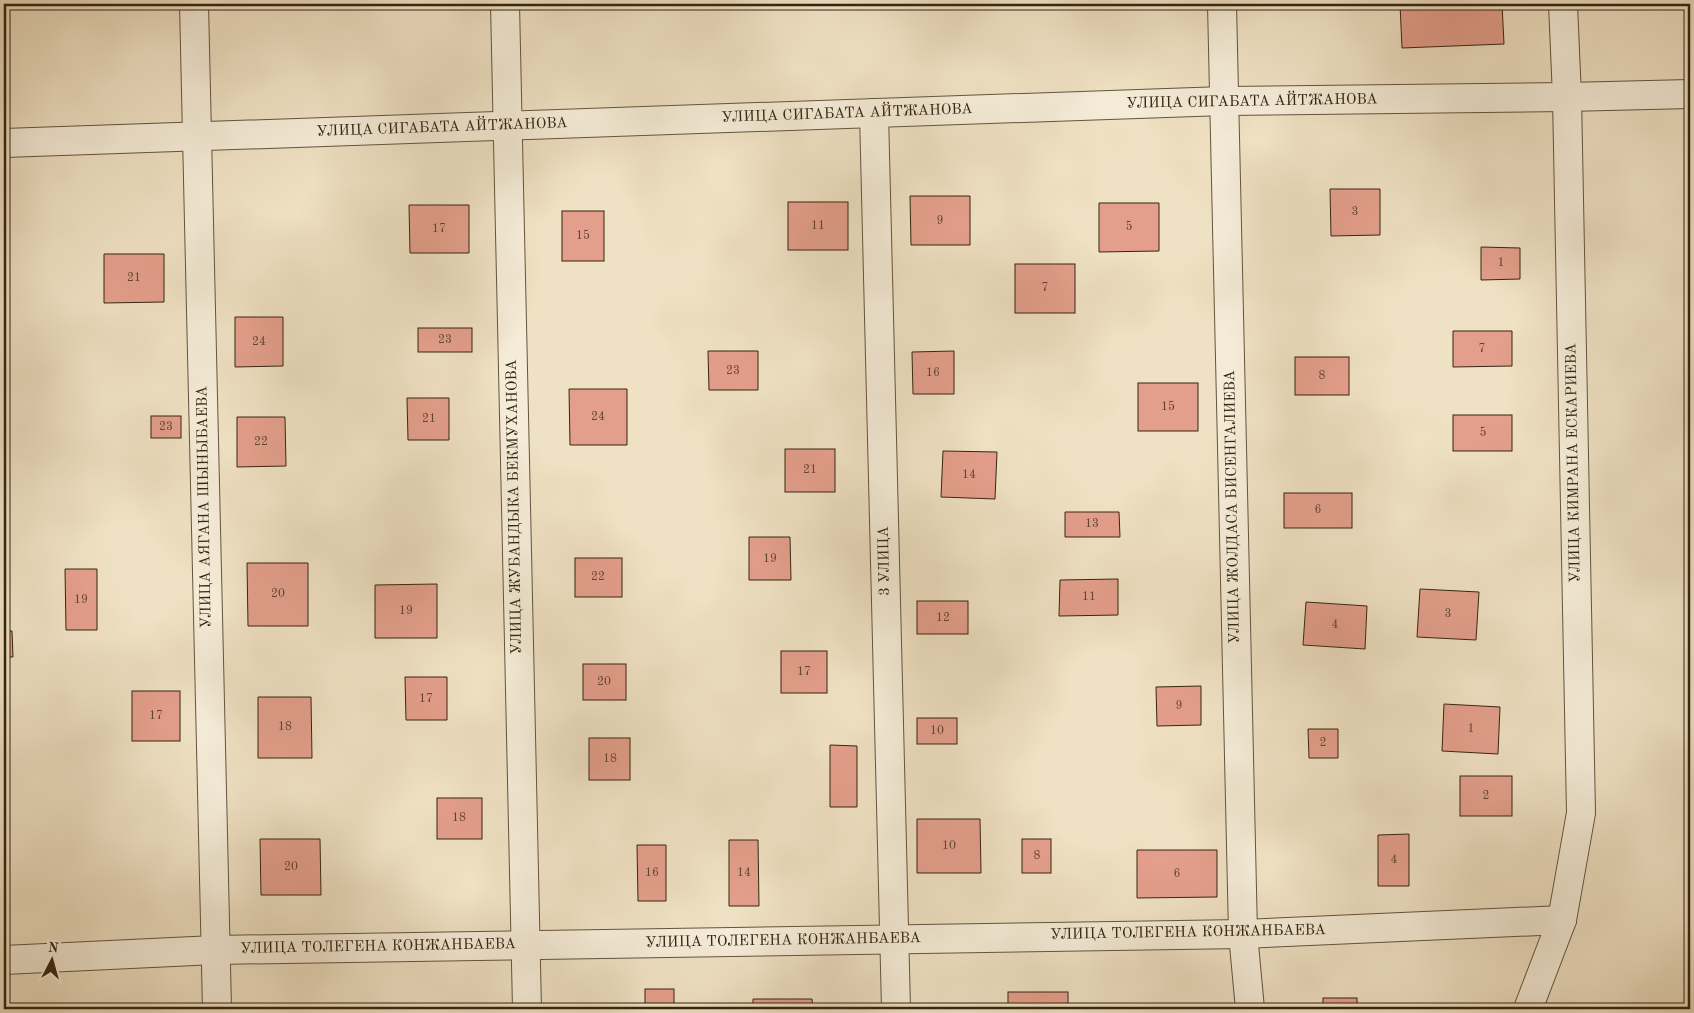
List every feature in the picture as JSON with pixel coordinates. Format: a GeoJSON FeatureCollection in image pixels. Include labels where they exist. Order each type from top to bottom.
{"type":"FeatureCollection","features":[{"type":"Feature","properties":{"kind":"street","name":"УЛИЦА АЯГАНА ШЫНЫБАЕВА"},"geometry":{"type":"LineString","coordinates":[[194,4],[217,1009]]}},
{"type":"Feature","properties":{"kind":"street","name":"УЛИЦА ЖУБАНДЫКА БЕКМУХАНОВА"},"geometry":{"type":"LineString","coordinates":[[505,4],[527,1009]]}},
{"type":"Feature","properties":{"kind":"street","name":"УЛИЦА ЖОЛДАСА БИСЕНГАЛИЕВА"},"geometry":{"type":"LineString","coordinates":[[1222,4],[1243,934],[1250,1009]]}},
{"type":"Feature","properties":{"kind":"street","name":"УЛИЦА КИМРАНА ЕСКАРИЕВА"},"geometry":{"type":"LineString","coordinates":[[1528,1009],[1562,920],[1581,813],[1567,98],[1563,4]]}},
{"type":"Feature","properties":{"kind":"street","name":"УЛИЦА СИГАБАТА АЙТЖАНОВА"},"geometry":{"type":"LineString","coordinates":[[4,143],[1224,101],[1567,98],[1690,94]]}},
{"type":"Feature","properties":{"kind":"street","name":"3 УЛИЦА"},"geometry":{"type":"LineString","coordinates":[[874,113],[896,1009]]}},
{"type":"Feature","properties":{"kind":"street","name":"УЛИЦА ТОЛЕГЕНА КОНЖАНБАЕВА"},"geometry":{"type":"LineString","coordinates":[[4,960],[215,950],[1243,934],[1562,920]]}},
{"type":"Feature","properties":{"kind":"building"},"geometry":{"type":"Polygon","coordinates":[[[1400,4],[1502,4],[1504,44],[1402,48],[1400,4]]]}},
{"type":"Feature","properties":{"kind":"building"},"geometry":{"type":"Polygon","coordinates":[[[1330,189],[1380,189],[1380,235],[1331,236],[1330,189]]]}},
{"type":"Feature","properties":{"kind":"building"},"geometry":{"type":"Polygon","coordinates":[[[910,196],[970,196],[970,245],[911,245],[910,196]]]}},
{"type":"Feature","properties":{"kind":"building"},"geometry":{"type":"Polygon","coordinates":[[[788,202],[848,202],[848,250],[788,250],[788,202]]]}},
{"type":"Feature","properties":{"kind":"building"},"geometry":{"type":"Polygon","coordinates":[[[1099,203],[1159,203],[1159,251],[1099,252],[1099,203]]]}},
{"type":"Feature","properties":{"kind":"building"},"geometry":{"type":"Polygon","coordinates":[[[409,205],[469,205],[469,253],[410,253],[409,205]]]}},
{"type":"Feature","properties":{"kind":"building"},"geometry":{"type":"Polygon","coordinates":[[[562,211],[604,211],[604,261],[562,261],[562,211]]]}},
{"type":"Feature","properties":{"kind":"building"},"geometry":{"type":"Polygon","coordinates":[[[1481,247],[1520,248],[1520,279],[1481,280],[1481,247]]]}},
{"type":"Feature","properties":{"kind":"building"},"geometry":{"type":"Polygon","coordinates":[[[104,254],[164,254],[164,302],[104,303],[104,254]]]}},
{"type":"Feature","properties":{"kind":"building"},"geometry":{"type":"Polygon","coordinates":[[[1015,264],[1075,264],[1075,313],[1015,313],[1015,264]]]}},
{"type":"Feature","properties":{"kind":"building"},"geometry":{"type":"Polygon","coordinates":[[[235,317],[283,317],[283,366],[235,367],[235,317]]]}},
{"type":"Feature","properties":{"kind":"building"},"geometry":{"type":"Polygon","coordinates":[[[418,328],[472,328],[472,352],[418,352],[418,328]]]}},
{"type":"Feature","properties":{"kind":"building"},"geometry":{"type":"Polygon","coordinates":[[[1453,331],[1512,331],[1512,366],[1453,367],[1453,331]]]}},
{"type":"Feature","properties":{"kind":"building"},"geometry":{"type":"Polygon","coordinates":[[[708,351],[758,351],[758,390],[709,390],[708,351]]]}},
{"type":"Feature","properties":{"kind":"building"},"geometry":{"type":"Polygon","coordinates":[[[954,351],[954,394],[913,394],[912,352],[954,351]]]}},
{"type":"Feature","properties":{"kind":"building"},"geometry":{"type":"Polygon","coordinates":[[[1295,357],[1349,357],[1349,395],[1295,395],[1295,357]]]}},
{"type":"Feature","properties":{"kind":"building"},"geometry":{"type":"Polygon","coordinates":[[[1138,383],[1198,383],[1198,431],[1138,431],[1138,383]]]}},
{"type":"Feature","properties":{"kind":"building"},"geometry":{"type":"Polygon","coordinates":[[[569,389],[627,389],[627,445],[570,445],[569,389]]]}},
{"type":"Feature","properties":{"kind":"building"},"geometry":{"type":"Polygon","coordinates":[[[407,398],[449,398],[449,440],[408,440],[407,398]]]}},
{"type":"Feature","properties":{"kind":"building"},"geometry":{"type":"Polygon","coordinates":[[[1453,415],[1512,415],[1512,451],[1453,451],[1453,415]]]}},
{"type":"Feature","properties":{"kind":"building"},"geometry":{"type":"Polygon","coordinates":[[[151,416],[181,416],[181,438],[151,438],[151,416]]]}},
{"type":"Feature","properties":{"kind":"building"},"geometry":{"type":"Polygon","coordinates":[[[237,417],[285,417],[286,466],[237,467],[237,417]]]}},
{"type":"Feature","properties":{"kind":"building"},"geometry":{"type":"Polygon","coordinates":[[[785,449],[835,449],[835,492],[785,492],[785,449]]]}},
{"type":"Feature","properties":{"kind":"building"},"geometry":{"type":"Polygon","coordinates":[[[943,451],[997,452],[995,499],[941,497],[943,451]]]}},
{"type":"Feature","properties":{"kind":"building"},"geometry":{"type":"Polygon","coordinates":[[[1284,493],[1352,493],[1352,528],[1284,528],[1284,493]]]}},
{"type":"Feature","properties":{"kind":"building"},"geometry":{"type":"Polygon","coordinates":[[[1065,512],[1119,512],[1120,537],[1065,537],[1065,512]]]}},
{"type":"Feature","properties":{"kind":"building"},"geometry":{"type":"Polygon","coordinates":[[[749,537],[790,537],[791,580],[749,580],[749,537]]]}},
{"type":"Feature","properties":{"kind":"building"},"geometry":{"type":"Polygon","coordinates":[[[575,558],[622,558],[622,597],[575,597],[575,558]]]}},
{"type":"Feature","properties":{"kind":"building"},"geometry":{"type":"Polygon","coordinates":[[[247,563],[308,563],[308,626],[248,626],[247,563]]]}},
{"type":"Feature","properties":{"kind":"building"},"geometry":{"type":"Polygon","coordinates":[[[65,569],[97,569],[97,630],[66,630],[65,569]]]}},
{"type":"Feature","properties":{"kind":"building"},"geometry":{"type":"Polygon","coordinates":[[[1118,579],[1118,615],[1059,616],[1060,580],[1118,579]]]}},
{"type":"Feature","properties":{"kind":"building"},"geometry":{"type":"Polygon","coordinates":[[[437,584],[437,638],[375,638],[375,585],[437,584]]]}},
{"type":"Feature","properties":{"kind":"building"},"geometry":{"type":"Polygon","coordinates":[[[1420,589],[1479,592],[1476,640],[1417,637],[1420,589]]]}},
{"type":"Feature","properties":{"kind":"building"},"geometry":{"type":"Polygon","coordinates":[[[917,601],[968,601],[968,634],[917,634],[917,601]]]}},
{"type":"Feature","properties":{"kind":"building"},"geometry":{"type":"Polygon","coordinates":[[[1306,602],[1367,606],[1365,649],[1303,645],[1306,602]]]}},
{"type":"Feature","properties":{"kind":"building"},"geometry":{"type":"Polygon","coordinates":[[[4,631],[12,631],[13,657],[4,657],[4,631]]]}},
{"type":"Feature","properties":{"kind":"building"},"geometry":{"type":"Polygon","coordinates":[[[781,651],[827,651],[827,693],[781,693],[781,651]]]}},
{"type":"Feature","properties":{"kind":"building"},"geometry":{"type":"Polygon","coordinates":[[[583,664],[626,664],[626,700],[583,700],[583,664]]]}},
{"type":"Feature","properties":{"kind":"building"},"geometry":{"type":"Polygon","coordinates":[[[405,677],[447,677],[447,720],[406,720],[405,677]]]}},
{"type":"Feature","properties":{"kind":"building"},"geometry":{"type":"Polygon","coordinates":[[[1201,686],[1201,725],[1157,726],[1156,687],[1201,686]]]}},
{"type":"Feature","properties":{"kind":"building"},"geometry":{"type":"Polygon","coordinates":[[[132,691],[180,691],[180,741],[132,741],[132,691]]]}},
{"type":"Feature","properties":{"kind":"building"},"geometry":{"type":"Polygon","coordinates":[[[258,697],[311,697],[312,758],[258,758],[258,697]]]}},
{"type":"Feature","properties":{"kind":"building"},"geometry":{"type":"Polygon","coordinates":[[[1444,704],[1500,707],[1498,754],[1442,751],[1444,704]]]}},
{"type":"Feature","properties":{"kind":"building"},"geometry":{"type":"Polygon","coordinates":[[[917,718],[957,718],[957,744],[917,744],[917,718]]]}},
{"type":"Feature","properties":{"kind":"building"},"geometry":{"type":"Polygon","coordinates":[[[1308,729],[1338,729],[1338,758],[1309,758],[1308,729]]]}},
{"type":"Feature","properties":{"kind":"building"},"geometry":{"type":"Polygon","coordinates":[[[589,738],[630,738],[630,780],[589,780],[589,738]]]}},
{"type":"Feature","properties":{"kind":"building"},"geometry":{"type":"Polygon","coordinates":[[[830,745],[857,746],[857,807],[830,807],[830,745]]]}},
{"type":"Feature","properties":{"kind":"building"},"geometry":{"type":"Polygon","coordinates":[[[1460,776],[1512,776],[1512,816],[1460,816],[1460,776]]]}},
{"type":"Feature","properties":{"kind":"building"},"geometry":{"type":"Polygon","coordinates":[[[437,798],[482,798],[482,839],[437,839],[437,798]]]}},
{"type":"Feature","properties":{"kind":"building"},"geometry":{"type":"Polygon","coordinates":[[[917,819],[980,819],[981,873],[917,873],[917,819]]]}},
{"type":"Feature","properties":{"kind":"building"},"geometry":{"type":"Polygon","coordinates":[[[1409,834],[1409,886],[1378,886],[1378,835],[1409,834]]]}},
{"type":"Feature","properties":{"kind":"building"},"geometry":{"type":"Polygon","coordinates":[[[260,839],[320,839],[321,895],[261,895],[260,839]]]}},
{"type":"Feature","properties":{"kind":"building"},"geometry":{"type":"Polygon","coordinates":[[[1022,839],[1051,839],[1051,873],[1022,873],[1022,839]]]}},
{"type":"Feature","properties":{"kind":"building"},"geometry":{"type":"Polygon","coordinates":[[[729,840],[758,840],[759,906],[729,906],[729,840]]]}},
{"type":"Feature","properties":{"kind":"building"},"geometry":{"type":"Polygon","coordinates":[[[637,845],[666,845],[666,901],[638,901],[637,845]]]}},
{"type":"Feature","properties":{"kind":"building"},"geometry":{"type":"Polygon","coordinates":[[[1137,850],[1217,850],[1217,897],[1137,898],[1137,850]]]}},
{"type":"Feature","properties":{"kind":"building"},"geometry":{"type":"Polygon","coordinates":[[[645,989],[674,989],[674,1009],[645,1009],[645,989]]]}},
{"type":"Feature","properties":{"kind":"building"},"geometry":{"type":"Polygon","coordinates":[[[1008,992],[1068,992],[1068,1009],[1008,1009],[1008,992]]]}},
{"type":"Feature","properties":{"kind":"building"},"geometry":{"type":"Polygon","coordinates":[[[1323,998],[1357,998],[1357,1009],[1323,1009],[1323,998]]]}},
{"type":"Feature","properties":{"kind":"building"},"geometry":{"type":"Polygon","coordinates":[[[753,999],[812,999],[813,1009],[753,1009],[753,999]]]}},
{"type":"Feature","properties":{"kind":"building"},"geometry":{"type":"Polygon","coordinates":[[[1113,1004],[1173,1004],[1173,1009],[1113,1009],[1113,1004]]]}}]}
